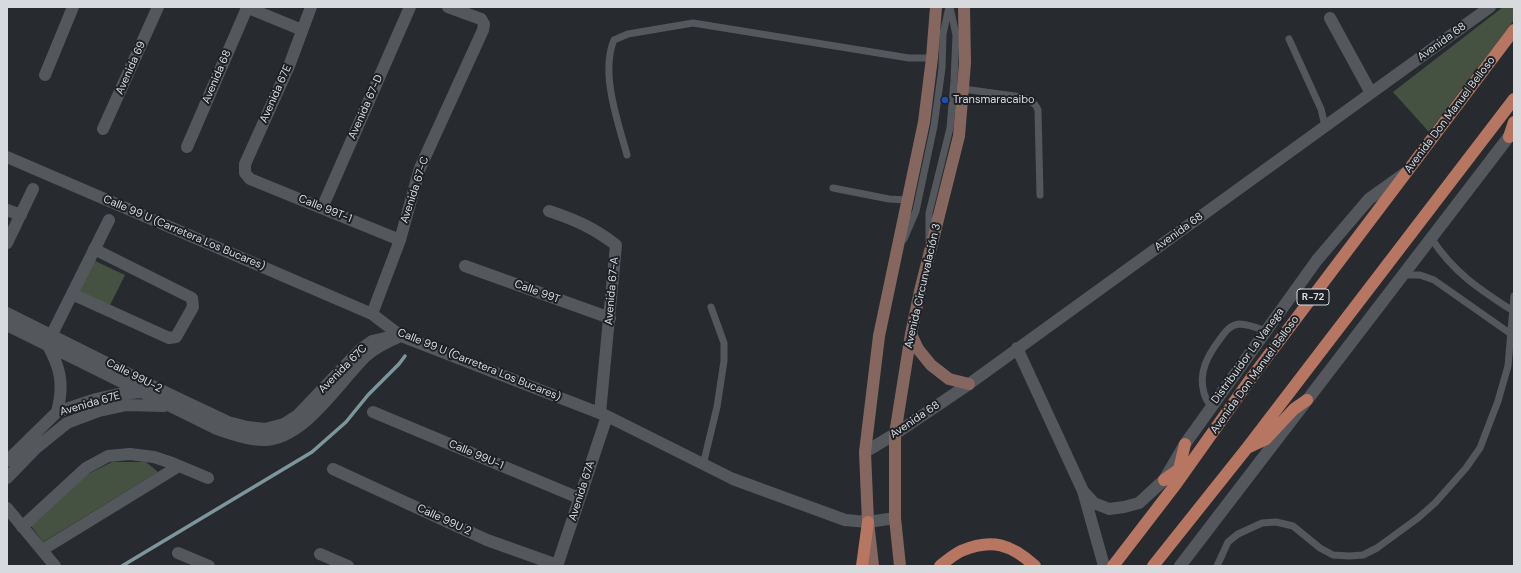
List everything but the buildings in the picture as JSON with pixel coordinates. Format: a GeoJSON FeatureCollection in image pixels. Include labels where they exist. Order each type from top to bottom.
{"type":"FeatureCollection","features":[{"type":"Feature","properties":{"kind":"main road"},"geometry":{"type":"LineString","coordinates":[[873,566],[868,522],[865,452],[879,336],[924,122],[932,58],[936,7]]}},
{"type":"Feature","properties":{"kind":"main road","name":"Avenida Circunvalación 3"},"geometry":{"type":"LineString","coordinates":[[900,566],[895,518],[895,434],[911,334],[928,258],[959,136],[965,64],[964,7]]}},
{"type":"Feature","properties":{"kind":"main road","name":"Avenida Don Manuel Belloso"},"geometry":{"type":"LineString","coordinates":[[1113,566],[1176,484],[1252,377],[1514,30]]}},
{"type":"Feature","properties":{"kind":"main road"},"geometry":{"type":"LineString","coordinates":[[1153,566],[1248,448],[1514,99]]}},
{"type":"Feature","properties":{"kind":"main road"},"geometry":{"type":"LineString","coordinates":[[1512,133],[1514,122]]}},
{"type":"Feature","properties":{"kind":"main road"},"geometry":{"type":"LineString","coordinates":[[911,334],[918,349],[931,365],[949,379],[969,384]]}},
{"type":"Feature","properties":{"kind":"main road"},"geometry":{"type":"LineString","coordinates":[[1248,448],[1266,439],[1294,409],[1307,400]]}},
{"type":"Feature","properties":{"kind":"main road"},"geometry":{"type":"LineString","coordinates":[[1176,484],[1185,444]]}},
{"type":"Feature","properties":{"kind":"main road"},"geometry":{"type":"LineString","coordinates":[[1164,480],[1192,461]]}},
{"type":"Feature","properties":{"kind":"main road"},"geometry":{"type":"LineString","coordinates":[[862,566],[868,522]]}},
{"type":"Feature","properties":{"kind":"main road"},"geometry":{"type":"LineString","coordinates":[[940,566],[960,552],[984,544],[1004,546],[1022,554],[1035,566]]}},
{"type":"Feature","properties":{"kind":"main road"},"geometry":{"type":"LineString","coordinates":[[1161,566],[1169,546]]}},
{"type":"Feature","properties":{"kind":"street"},"geometry":{"type":"LineString","coordinates":[[45,75],[73,7]]}},
{"type":"Feature","properties":{"kind":"street","name":"Avenida 69"},"geometry":{"type":"LineString","coordinates":[[103,129],[158,7]]}},
{"type":"Feature","properties":{"kind":"street"},"geometry":{"type":"LineString","coordinates":[[247,7],[302,30]]}},
{"type":"Feature","properties":{"kind":"street","name":"Avenida 68"},"geometry":{"type":"LineString","coordinates":[[187,147],[247,7]]}},
{"type":"Feature","properties":{"kind":"street","name":"Avenida 67E"},"geometry":{"type":"LineString","coordinates":[[250,180],[244,173],[244,164],[289,66],[312,7]]}},
{"type":"Feature","properties":{"kind":"street","name":"Avenida 67-D"},"geometry":{"type":"LineString","coordinates":[[322,208],[410,7]]}},
{"type":"Feature","properties":{"kind":"street","name":"Avenida 67-C"},"geometry":{"type":"LineString","coordinates":[[372,314],[400,240],[420,168],[483,30],[484,24],[481,19],[448,7]]}},
{"type":"Feature","properties":{"kind":"street","name":"Avenida 68"},"geometry":{"type":"LineString","coordinates":[[865,452],[895,434],[969,384],[1490,7]]}},
{"type":"Feature","properties":{"kind":"street"},"geometry":{"type":"LineString","coordinates":[[1330,18],[1371,93]]}},
{"type":"Feature","properties":{"kind":"street"},"geometry":{"type":"LineString","coordinates":[[1180,566],[1512,133]]}},
{"type":"Feature","properties":{"kind":"street","name":"Calle 99 U (Carretera Los Bucares)"},"geometry":{"type":"LineString","coordinates":[[7,157],[372,314],[401,336],[604,415],[733,479],[845,520],[868,522],[895,518]]}},
{"type":"Feature","properties":{"kind":"street","name":"Distribuidor La Vanega"},"geometry":{"type":"LineString","coordinates":[[1083,491],[1094,503],[1109,509],[1124,507],[1139,503],[1164,480],[1185,444],[1317,260],[1369,199],[1408,170]]}},
{"type":"Feature","properties":{"kind":"street","name":"Calle 99T-1"},"geometry":{"type":"LineString","coordinates":[[250,180],[400,240]]}},
{"type":"Feature","properties":{"kind":"street"},"geometry":{"type":"LineString","coordinates":[[7,243],[33,189]]}},
{"type":"Feature","properties":{"kind":"street"},"geometry":{"type":"LineString","coordinates":[[7,210],[20,215]]}},
{"type":"Feature","properties":{"kind":"street","name":"Avenida 67-A"},"geometry":{"type":"LineString","coordinates":[[549,211],[584,224],[604,235],[616,245],[604,415]]}},
{"type":"Feature","properties":{"kind":"street"},"geometry":{"type":"LineString","coordinates":[[57,412],[61,384],[59,370],[49,339],[109,220]]}},
{"type":"Feature","properties":{"kind":"street"},"geometry":{"type":"LineString","coordinates":[[72,294],[169,338],[176,337],[193,307],[192,298],[94,249]]}},
{"type":"Feature","properties":{"kind":"street","name":"Calle 99T"},"geometry":{"type":"LineString","coordinates":[[465,266],[610,318]]}},
{"type":"Feature","properties":{"kind":"street","name":"Calle 99U-2"},"geometry":{"type":"LineString","coordinates":[[7,313],[49,339],[142,392],[217,429],[244,438],[266,434]]}},
{"type":"Feature","properties":{"kind":"street","name":"Calle 99U-2"},"geometry":{"type":"LineString","coordinates":[[7,325],[49,339],[228,422],[266,434]]}},
{"type":"Feature","properties":{"kind":"street","name":"Avenida 67C"},"geometry":{"type":"LineString","coordinates":[[266,434],[298,415],[361,349],[372,341],[401,336]]}},
{"type":"Feature","properties":{"kind":"street","name":"Distribuidor La Vanega"},"geometry":{"type":"LineString","coordinates":[[1017,348],[1083,491],[1104,566]]}},
{"type":"Feature","properties":{"kind":"street","name":"Avenida 67E"},"geometry":{"type":"LineString","coordinates":[[7,461],[57,412],[119,394],[142,392],[168,393]]}},
{"type":"Feature","properties":{"kind":"street","name":"Avenida 67E"},"geometry":{"type":"LineString","coordinates":[[7,478],[36,448],[67,423],[99,411],[127,405],[170,406]]}},
{"type":"Feature","properties":{"kind":"street","name":"Calle 99U-1"},"geometry":{"type":"LineString","coordinates":[[374,412],[579,498]]}},
{"type":"Feature","properties":{"kind":"street","name":"Avenida 67A"},"geometry":{"type":"LineString","coordinates":[[557,566],[604,415]]}},
{"type":"Feature","properties":{"kind":"street"},"geometry":{"type":"LineString","coordinates":[[22,527],[86,468],[108,456],[130,454],[154,457],[208,478]]}},
{"type":"Feature","properties":{"kind":"street"},"geometry":{"type":"LineString","coordinates":[[42,550],[179,466]]}},
{"type":"Feature","properties":{"kind":"street","name":"Calle 99U 2"},"geometry":{"type":"LineString","coordinates":[[333,469],[488,540],[557,566]]}},
{"type":"Feature","properties":{"kind":"street"},"geometry":{"type":"LineString","coordinates":[[7,508],[55,566]]}},
{"type":"Feature","properties":{"kind":"street"},"geometry":{"type":"LineString","coordinates":[[178,553],[210,566]]}},
{"type":"Feature","properties":{"kind":"street"},"geometry":{"type":"LineString","coordinates":[[320,554],[348,566]]}},
{"type":"Feature","properties":{"kind":"lane"},"geometry":{"type":"LineString","coordinates":[[896,256],[916,211],[934,126],[942,68],[942,34],[949,7]]}},
{"type":"Feature","properties":{"kind":"lane"},"geometry":{"type":"LineString","coordinates":[[928,258],[930,213],[950,128],[954,81],[956,35],[949,7]]}},
{"type":"Feature","properties":{"kind":"lane"},"geometry":{"type":"LineString","coordinates":[[628,154],[608,82],[610,49],[614,40],[628,34],[693,23],[909,58],[932,58]]}},
{"type":"Feature","properties":{"kind":"lane"},"geometry":{"type":"LineString","coordinates":[[1289,39],[1321,109],[1326,126]]}},
{"type":"Feature","properties":{"kind":"lane"},"geometry":{"type":"LineString","coordinates":[[963,89],[1022,97],[1036,105],[1038,110],[1040,195]]}},
{"type":"Feature","properties":{"kind":"lane"},"geometry":{"type":"LineString","coordinates":[[833,188],[889,199],[907,200]]}},
{"type":"Feature","properties":{"kind":"lane"},"geometry":{"type":"LineString","coordinates":[[1431,238],[1441,255],[1462,276],[1513,312]]}},
{"type":"Feature","properties":{"kind":"lane"},"geometry":{"type":"LineString","coordinates":[[1403,274],[1420,275],[1434,280],[1511,334]]}},
{"type":"Feature","properties":{"kind":"lane"},"geometry":{"type":"LineString","coordinates":[[1217,566],[1228,542],[1238,534],[1262,523],[1276,522],[1293,526],[1320,548],[1333,555],[1363,555],[1377,548],[1418,518],[1435,503],[1466,468],[1480,448],[1498,401],[1508,366],[1514,296]]}},
{"type":"Feature","properties":{"kind":"lane"},"geometry":{"type":"LineString","coordinates":[[703,465],[717,407],[724,361],[724,343],[711,308]]}},
{"type":"Feature","properties":{"kind":"lane"},"geometry":{"type":"LineString","coordinates":[[1211,407],[1204,394],[1202,377],[1204,365],[1211,351],[1227,329],[1238,324],[1255,327],[1266,331]]}},
{"type":"Feature","properties":{"kind":"green space"},"geometry":{"type":"Polygon","coordinates":[[[1503,7],[1514,7],[1514,20],[1429,132],[1393,92],[1503,7]]]}},
{"type":"Feature","properties":{"kind":"green space"},"geometry":{"type":"Polygon","coordinates":[[[93,260],[125,275],[110,305],[78,291],[93,260]]]}},
{"type":"Feature","properties":{"kind":"green space"},"geometry":{"type":"Polygon","coordinates":[[[112,462],[146,462],[158,472],[43,542],[31,526],[88,474],[112,462]]]}},
{"type":"Feature","properties":{"kind":"waterway"},"geometry":{"type":"LineString","coordinates":[[122,566],[312,452],[346,422],[368,395],[405,356]]}},
{"type":"Feature","properties":{"kind":"place","name":"Transmaracaibo"},"geometry":{"type":"Point","coordinates":[945,100]}}]}
